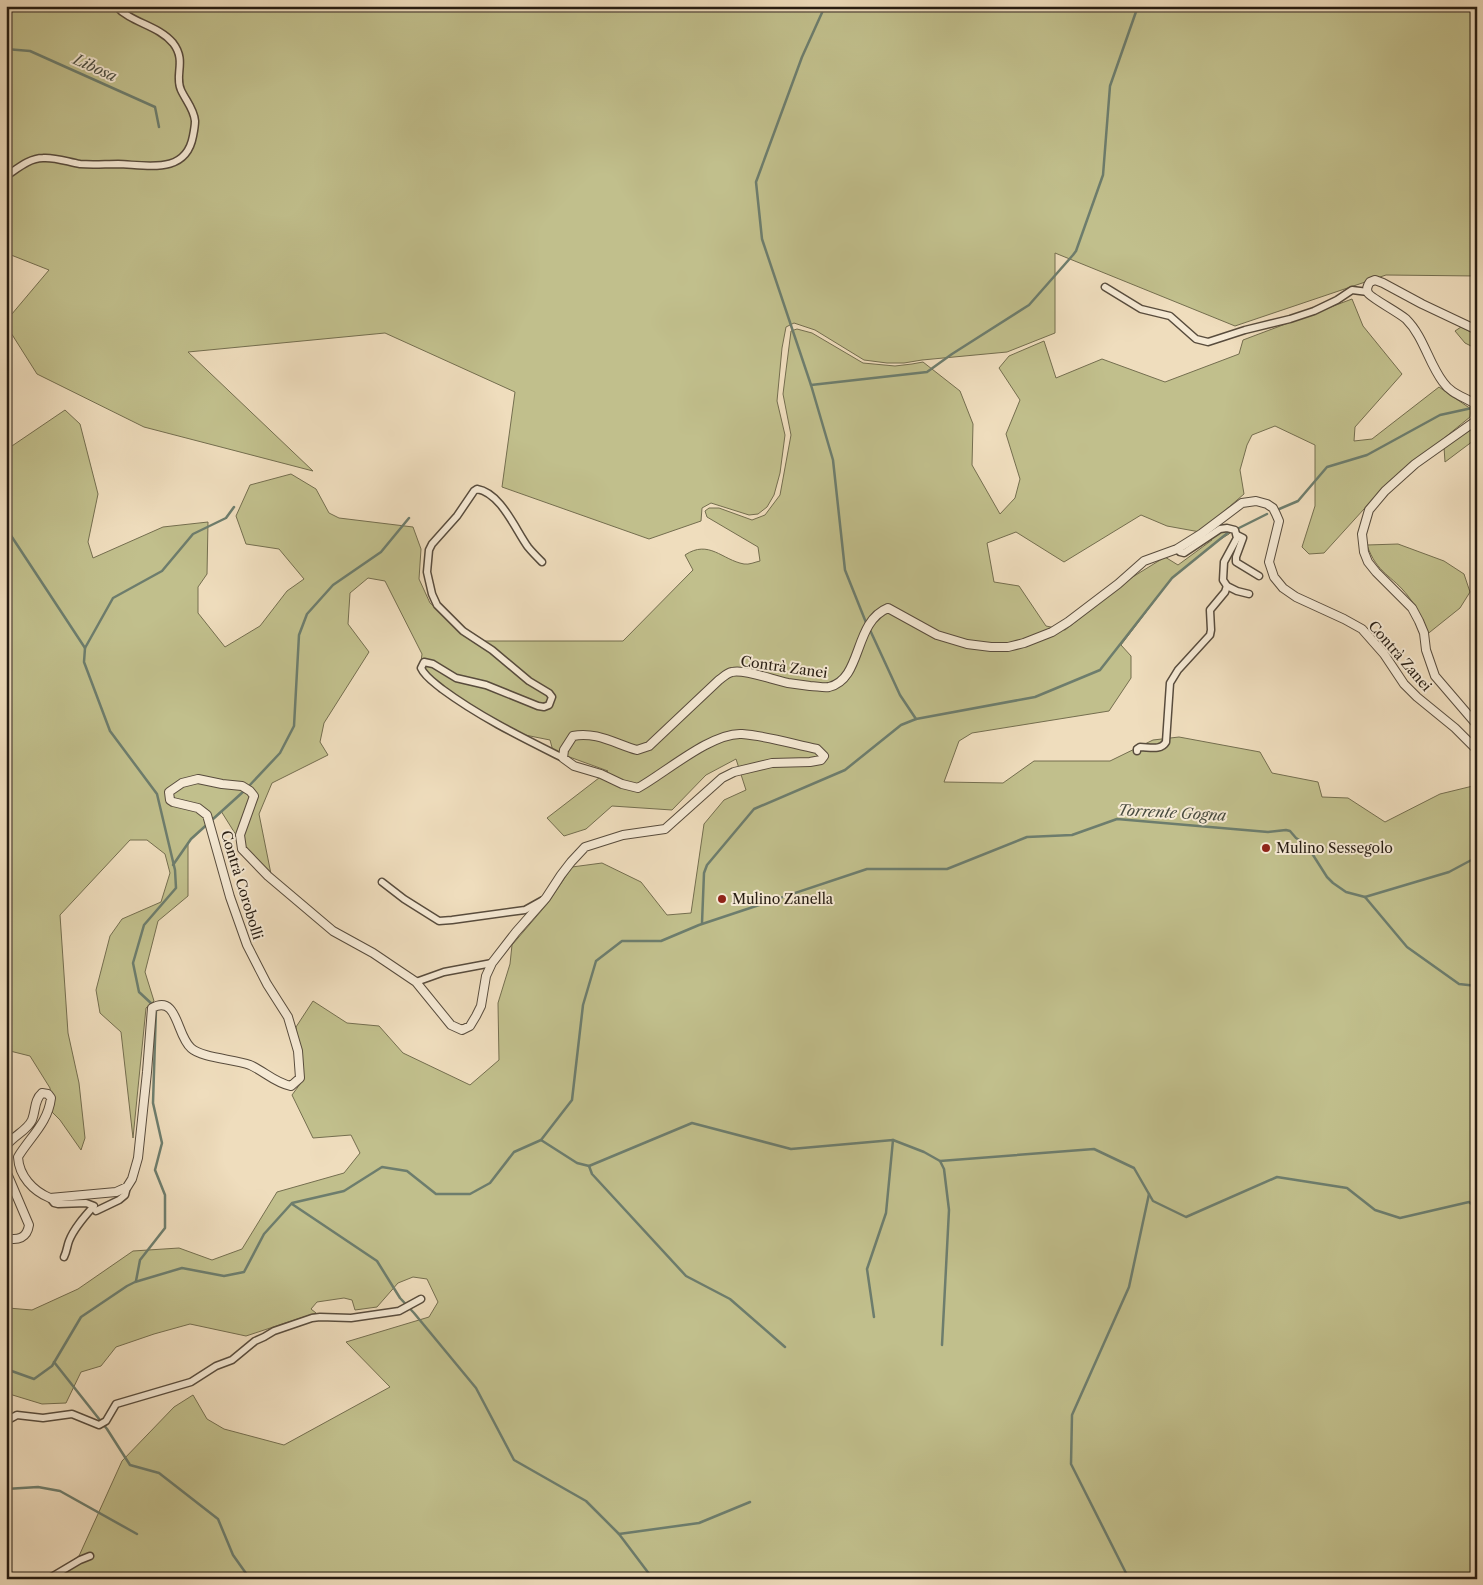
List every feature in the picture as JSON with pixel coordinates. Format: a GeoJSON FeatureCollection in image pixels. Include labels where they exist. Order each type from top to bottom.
{"type":"FeatureCollection","features":[{"type":"Feature","properties":{"kind":"street"},"geometry":{"type":"LineString","coordinates":[[6,176],[28,162],[42,158],[97,166],[115,164],[152,166],[177,162],[188,151],[192,142],[195,120],[180,87],[181,63],[177,48],[165,36],[124,13],[116,6]]}},
{"type":"Feature","properties":{"kind":"street"},"geometry":{"type":"LineString","coordinates":[[1477,330],[1383,283],[1375,280],[1370,282],[1367,287],[1372,297],[1395,310],[1417,332],[1442,382],[1450,391],[1477,406]]}},
{"type":"Feature","properties":{"kind":"street"},"geometry":{"type":"LineString","coordinates":[[1105,287],[1141,309],[1170,316],[1196,339],[1208,342],[1298,316],[1337,300],[1352,290],[1368,292]]}},
{"type":"Feature","properties":{"kind":"street","name":"Contrà Zanei"},"geometry":{"type":"LineString","coordinates":[[1477,420],[1415,464],[1385,491],[1369,510],[1362,534],[1364,552],[1368,562],[1416,614],[1424,634],[1426,650],[1435,676],[1477,725]]}},
{"type":"Feature","properties":{"kind":"street"},"geometry":{"type":"LineString","coordinates":[[542,562],[529,548],[509,517],[493,497],[477,489],[474,490],[450,525],[432,544],[428,555],[427,572],[432,594],[437,605],[446,615],[463,632],[492,650],[529,682],[549,692],[552,697],[549,705],[544,707],[538,706],[486,685],[456,678],[430,662],[424,662],[421,666],[424,674],[464,706],[563,758]]}},
{"type":"Feature","properties":{"kind":"street","name":"Contrà Zanei"},"geometry":{"type":"LineString","coordinates":[[563,758],[564,750],[573,736],[582,734],[604,738],[637,750],[649,746],[718,680],[730,672],[739,672],[788,683],[828,688],[840,682],[848,673],[868,626],[880,611],[888,608],[938,635],[967,644],[1008,647],[1037,639],[1052,632],[1144,562],[1177,548],[1201,534],[1242,503],[1256,501],[1273,508],[1278,521],[1269,562],[1274,577],[1283,588],[1296,597],[1362,629],[1384,654],[1404,684],[1417,697],[1456,728],[1477,750]]}},
{"type":"Feature","properties":{"kind":"street","name":"Contrà Zanei"},"geometry":{"type":"LineString","coordinates":[[1177,548],[1180,552],[1184,553],[1204,538],[1223,528],[1235,530],[1237,535]]}},
{"type":"Feature","properties":{"kind":"street"},"geometry":{"type":"LineString","coordinates":[[1249,594],[1227,586],[1223,580],[1226,555],[1234,544],[1237,535],[1243,538],[1236,562],[1259,576]]}},
{"type":"Feature","properties":{"kind":"street"},"geometry":{"type":"LineString","coordinates":[[1137,751],[1140,747],[1162,748],[1165,745],[1170,683],[1178,670],[1210,634],[1210,612],[1225,592],[1227,586]]}},
{"type":"Feature","properties":{"kind":"street","name":"Contrà Corobolli"},"geometry":{"type":"LineString","coordinates":[[127,1187],[132,1179],[138,1158],[156,1006],[167,1005],[173,1012],[182,1035],[190,1047],[200,1054],[251,1066],[282,1084],[291,1086],[300,1078],[298,1051],[288,1017],[266,984],[246,945],[207,816],[198,808],[170,800],[169,792],[182,783],[198,779],[242,786],[250,791],[254,796],[254,800],[240,835],[242,849],[268,876],[332,931],[373,953],[416,982],[451,1025],[462,1030],[470,1026],[481,1006],[486,976],[492,963],[546,898],[560,875],[586,847],[623,835],[665,829],[722,778],[734,772],[772,763],[810,762],[821,760],[824,756],[817,749],[759,737],[741,734],[724,736],[679,760],[638,788],[574,766],[563,758]]}},
{"type":"Feature","properties":{"kind":"street","name":"Contrà Corobolli"},"geometry":{"type":"LineString","coordinates":[[382,882],[404,899],[439,921],[525,910],[546,898]]}},
{"type":"Feature","properties":{"kind":"street"},"geometry":{"type":"LineString","coordinates":[[416,982],[444,972],[492,963]]}},
{"type":"Feature","properties":{"kind":"street"},"geometry":{"type":"LineString","coordinates":[[6,1146],[11,1139],[25,1130],[32,1119],[38,1097],[42,1093],[48,1094],[51,1098],[50,1107],[34,1136],[18,1157],[18,1166],[31,1186],[55,1203],[86,1203],[94,1206],[68,1242],[64,1257]]}},
{"type":"Feature","properties":{"kind":"street"},"geometry":{"type":"LineString","coordinates":[[6,1171],[29,1225],[25,1236],[14,1240],[6,1238]]}},
{"type":"Feature","properties":{"kind":"street"},"geometry":{"type":"LineString","coordinates":[[50,1198],[116,1192],[127,1187]]}},
{"type":"Feature","properties":{"kind":"street"},"geometry":{"type":"LineString","coordinates":[[96,1212],[119,1200],[125,1195],[127,1187]]}},
{"type":"Feature","properties":{"kind":"street"},"geometry":{"type":"LineString","coordinates":[[6,1422],[17,1415],[43,1418],[72,1414],[102,1424],[116,1404],[191,1382],[216,1366],[232,1360],[255,1342],[274,1331],[320,1316],[351,1318],[399,1311],[421,1299]]}},
{"type":"Feature","properties":{"kind":"street"},"geometry":{"type":"LineString","coordinates":[[48,1579],[90,1556]]}},
{"type":"Feature","properties":{"kind":"shaded area"},"geometry":{"type":"Polygon","coordinates":[[[6,6],[1477,6],[1477,276],[1386,275],[1235,326],[1055,253],[1055,333],[1007,352],[904,363],[864,360],[815,330],[794,323],[786,327],[782,348],[777,401],[785,435],[780,473],[774,495],[767,507],[758,514],[749,515],[711,503],[702,508],[701,521],[649,539],[502,487],[515,392],[385,333],[188,352],[313,471],[144,427],[37,374],[6,325],[6,321],[49,270],[6,253],[6,6]]]}},
{"type":"Feature","properties":{"kind":"shaded area"},"geometry":{"type":"Polygon","coordinates":[[[1352,299],[1363,326],[1402,374],[1355,427],[1354,441],[1372,439],[1439,387],[1471,409],[1470,417],[1384,487],[1324,553],[1309,554],[1302,547],[1315,506],[1315,445],[1275,426],[1252,435],[1247,445],[1240,470],[1244,494],[1200,532],[1167,526],[1141,515],[1064,562],[1016,532],[987,543],[994,582],[1019,586],[1046,626],[1065,630],[1131,578],[1165,557],[1178,565],[1212,540],[1204,534],[1216,526],[1233,529],[1172,578],[1121,645],[1131,656],[1131,678],[1109,711],[972,733],[959,741],[944,782],[1003,783],[1034,761],[1110,761],[1153,740],[1179,737],[1260,752],[1272,773],[1318,782],[1322,797],[1348,798],[1385,822],[1440,794],[1477,785],[1477,1579],[46,1579],[79,1556],[122,1461],[174,1407],[193,1395],[207,1419],[224,1429],[284,1445],[390,1387],[346,1342],[429,1317],[438,1302],[427,1279],[413,1277],[398,1283],[377,1307],[355,1310],[352,1300],[344,1298],[317,1302],[311,1309],[316,1313],[246,1336],[190,1324],[116,1347],[101,1366],[81,1372],[66,1403],[42,1404],[6,1393],[6,1302],[8,1308],[32,1310],[78,1289],[133,1251],[179,1248],[212,1260],[242,1249],[277,1192],[344,1173],[360,1153],[351,1135],[313,1138],[292,1095],[303,1080],[296,1027],[313,1001],[347,1023],[379,1026],[403,1053],[470,1085],[499,1060],[498,1003],[510,964],[512,945],[548,903],[572,867],[602,863],[641,882],[667,915],[691,913],[704,824],[724,800],[746,790],[736,759],[706,775],[672,810],[612,806],[586,829],[564,836],[547,818],[608,771],[553,751],[550,740],[525,735],[467,704],[420,669],[422,654],[385,581],[368,578],[350,593],[348,624],[369,652],[324,723],[320,742],[328,755],[272,783],[259,814],[271,874],[246,851],[221,811],[188,842],[188,896],[158,921],[145,972],[154,1001],[146,1008],[133,1138],[121,1032],[100,1013],[96,990],[110,936],[122,919],[161,902],[170,873],[165,854],[147,840],[130,840],[60,915],[68,1033],[79,1083],[85,1138],[81,1150],[60,1120],[52,1112],[50,1088],[30,1056],[6,1050],[6,450],[65,410],[80,424],[98,494],[88,542],[93,558],[163,527],[208,522],[207,574],[198,587],[198,613],[225,647],[260,626],[287,591],[304,579],[279,549],[246,544],[236,516],[250,485],[291,474],[316,489],[329,513],[339,518],[413,527],[421,549],[419,579],[430,603],[475,641],[623,641],[693,570],[685,555],[701,549],[715,552],[744,564],[760,561],[758,547],[707,517],[705,511],[709,508],[719,508],[752,520],[765,515],[780,495],[791,435],[783,394],[791,331],[797,329],[812,333],[863,363],[895,366],[923,362],[960,391],[973,424],[972,465],[1000,514],[1015,498],[1020,479],[1006,434],[1020,400],[999,368],[1009,356],[1044,341],[1056,378],[1102,359],[1165,382],[1239,354],[1243,340],[1352,299]]]}},
{"type":"Feature","properties":{"kind":"shaded area"},"geometry":{"type":"Polygon","coordinates":[[[1461,327],[1477,335],[1477,349],[1465,343],[1455,331],[1461,327]]]}},
{"type":"Feature","properties":{"kind":"shaded area"},"geometry":{"type":"Polygon","coordinates":[[[1477,422],[1477,438],[1445,462],[1444,447],[1477,422]]]}},
{"type":"Feature","properties":{"kind":"shaded area"},"geometry":{"type":"Polygon","coordinates":[[[1398,544],[1444,561],[1464,574],[1470,592],[1460,608],[1425,636],[1414,605],[1402,589],[1375,562],[1367,545],[1398,544]]]}},
{"type":"Feature","properties":{"kind":"waterway"},"geometry":{"type":"LineString","coordinates":[[825,6],[802,57],[756,182],[762,239],[811,385],[833,460],[845,570],[867,625]]}},
{"type":"Feature","properties":{"kind":"waterway"},"geometry":{"type":"LineString","coordinates":[[811,385],[927,372],[1029,305],[1073,255],[1103,175],[1110,86],[1138,6]]}},
{"type":"Feature","properties":{"kind":"waterway","name":"Libosa"},"geometry":{"type":"LineString","coordinates":[[6,49],[30,51],[155,107],[159,127]]}},
{"type":"Feature","properties":{"kind":"waterway"},"geometry":{"type":"LineString","coordinates":[[1277,510],[1298,501],[1327,467],[1367,455],[1440,415],[1472,408]]}},
{"type":"Feature","properties":{"kind":"waterway"},"geometry":{"type":"LineString","coordinates":[[153,1005],[139,992],[133,963],[144,925],[176,888],[175,870],[157,794],[110,731],[84,662],[85,648],[113,598],[162,571],[193,534],[226,518],[234,507]]}},
{"type":"Feature","properties":{"kind":"waterway"},"geometry":{"type":"LineString","coordinates":[[1235,530],[1267,514]]}},
{"type":"Feature","properties":{"kind":"waterway"},"geometry":{"type":"LineString","coordinates":[[248,787],[280,753],[294,726],[299,635],[307,614],[333,585],[381,552],[409,518]]}},
{"type":"Feature","properties":{"kind":"waterway"},"geometry":{"type":"LineString","coordinates":[[6,528],[85,648]]}},
{"type":"Feature","properties":{"kind":"waterway"},"geometry":{"type":"LineString","coordinates":[[702,923],[704,873],[707,865],[754,809],[845,770],[901,725],[916,719],[1035,697],[1100,670],[1172,578],[1230,531]]}},
{"type":"Feature","properties":{"kind":"waterway"},"geometry":{"type":"LineString","coordinates":[[870,630],[900,695],[916,719]]}},
{"type":"Feature","properties":{"kind":"waterway"},"geometry":{"type":"LineString","coordinates":[[173,865],[191,839],[244,791]]}},
{"type":"Feature","properties":{"kind":"waterway","name":"Torrente Gogna"},"geometry":{"type":"LineString","coordinates":[[6,1369],[34,1379],[52,1366],[81,1317],[135,1282],[182,1268],[224,1276],[244,1272],[264,1234],[292,1203],[344,1191],[382,1167],[407,1171],[436,1194],[470,1194],[490,1183],[514,1152],[541,1140],[572,1100],[583,1005],[596,961],[622,941],[661,941],[699,925],[867,869],[947,869],[1027,837],[1072,835],[1117,819],[1268,832],[1290,831],[1296,838],[1306,844],[1327,877],[1333,883],[1346,892],[1365,897]]}},
{"type":"Feature","properties":{"kind":"waterway"},"geometry":{"type":"LineString","coordinates":[[1365,897],[1449,872],[1477,857]]}},
{"type":"Feature","properties":{"kind":"waterway"},"geometry":{"type":"LineString","coordinates":[[1365,897],[1407,947],[1459,984],[1477,986]]}},
{"type":"Feature","properties":{"kind":"waterway"},"geometry":{"type":"LineString","coordinates":[[136,1281],[140,1260],[165,1228],[165,1195],[155,1170],[162,1143],[153,1103],[156,1009]]}},
{"type":"Feature","properties":{"kind":"waterway"},"geometry":{"type":"LineString","coordinates":[[541,1140],[577,1163],[589,1166],[692,1123],[791,1149],[893,1140],[924,1152],[940,1161],[1094,1149],[1134,1168],[1153,1201],[1186,1217],[1277,1177],[1347,1188],[1375,1210],[1400,1218],[1469,1202],[1477,1208]]}},
{"type":"Feature","properties":{"kind":"waterway"},"geometry":{"type":"LineString","coordinates":[[874,1317],[867,1269],[886,1213],[893,1140]]}},
{"type":"Feature","properties":{"kind":"waterway"},"geometry":{"type":"LineString","coordinates":[[940,1161],[944,1169],[949,1210],[942,1345]]}},
{"type":"Feature","properties":{"kind":"waterway"},"geometry":{"type":"LineString","coordinates":[[589,1166],[592,1174],[686,1276],[730,1299],[785,1347]]}},
{"type":"Feature","properties":{"kind":"waterway"},"geometry":{"type":"LineString","coordinates":[[1129,1579],[1071,1464],[1072,1415],[1129,1287],[1149,1194]]}},
{"type":"Feature","properties":{"kind":"waterway"},"geometry":{"type":"LineString","coordinates":[[292,1204],[377,1261],[400,1298],[476,1388],[514,1460],[586,1501],[619,1534],[653,1579]]}},
{"type":"Feature","properties":{"kind":"waterway"},"geometry":{"type":"LineString","coordinates":[[54,1362],[107,1429],[130,1465],[159,1473],[218,1519],[233,1555],[250,1579]]}},
{"type":"Feature","properties":{"kind":"waterway"},"geometry":{"type":"LineString","coordinates":[[6,1489],[38,1487],[60,1491],[137,1534]]}},
{"type":"Feature","properties":{"kind":"waterway"},"geometry":{"type":"LineString","coordinates":[[619,1534],[699,1523],[750,1502]]}},
{"type":"Feature","properties":{"kind":"place","name":"Mulino Sessegolo"},"geometry":{"type":"Point","coordinates":[1266,848]}},
{"type":"Feature","properties":{"kind":"place","name":"Mulino Zanella"},"geometry":{"type":"Point","coordinates":[722,899]}}]}
